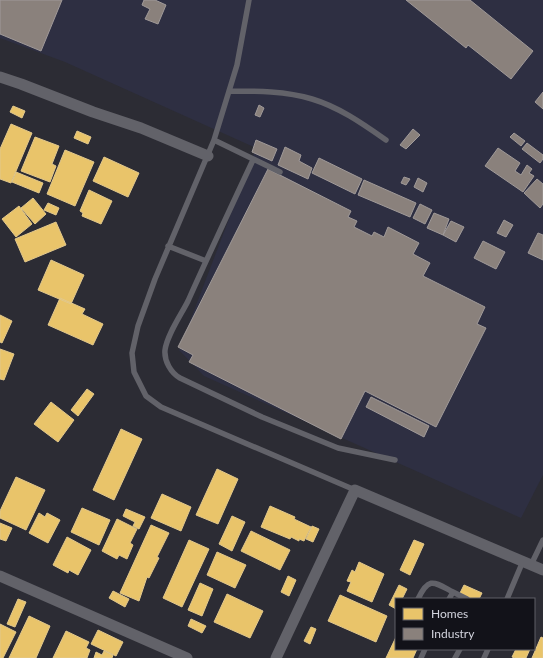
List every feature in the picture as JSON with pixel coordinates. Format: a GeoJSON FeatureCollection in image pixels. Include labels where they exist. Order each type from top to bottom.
{"type":"FeatureCollection","features":[{"type":"Feature","properties":{"kind":"street"},"geometry":{"type":"LineString","coordinates":[[0,77],[93,112],[141,128],[208,156]]}},
{"type":"Feature","properties":{"kind":"street"},"geometry":{"type":"LineString","coordinates":[[276,658],[355,490],[543,570]]}},
{"type":"Feature","properties":{"kind":"street"},"geometry":{"type":"LineString","coordinates":[[0,576],[187,658]]}},
{"type":"Feature","properties":{"kind":"lane"},"geometry":{"type":"LineString","coordinates":[[249,0],[237,65],[214,140],[168,246],[138,326],[132,353],[134,372],[146,396],[160,407],[355,490]]}},
{"type":"Feature","properties":{"kind":"lane"},"geometry":{"type":"LineString","coordinates":[[229,91],[256,91],[311,98],[333,107],[362,123],[386,140]]}},
{"type":"Feature","properties":{"kind":"lane"},"geometry":{"type":"LineString","coordinates":[[214,140],[280,172]]}},
{"type":"Feature","properties":{"kind":"lane"},"geometry":{"type":"LineString","coordinates":[[253,160],[166,343],[165,352],[170,369],[174,375],[262,418],[338,448],[395,460]]}},
{"type":"Feature","properties":{"kind":"lane"},"geometry":{"type":"LineString","coordinates":[[168,246],[206,261]]}},
{"type":"Feature","properties":{"kind":"lane"},"geometry":{"type":"LineString","coordinates":[[508,598],[543,540]]}},
{"type":"Feature","properties":{"kind":"lane"},"geometry":{"type":"LineString","coordinates":[[418,598],[422,590],[430,583],[435,583],[465,598]]}},
{"type":"Feature","properties":{"kind":"lane"},"geometry":{"type":"LineString","coordinates":[[450,598],[453,592]]}},
{"type":"Feature","properties":{"kind":"shaded area"},"geometry":{"type":"Polygon","coordinates":[[[0,0],[543,0],[543,475],[521,518],[204,376],[179,350],[256,148],[65,62],[0,38],[0,0]]]}},
{"type":"Feature","properties":{"kind":"building: Homes"},"geometry":{"type":"Polygon","coordinates":[[[13,106],[25,111],[22,118],[10,112],[13,106]]]}},
{"type":"Feature","properties":{"kind":"building: Homes"},"geometry":{"type":"Polygon","coordinates":[[[11,124],[32,133],[11,183],[0,179],[0,149],[11,124]]]}},
{"type":"Feature","properties":{"kind":"building: Homes"},"geometry":{"type":"Polygon","coordinates":[[[77,131],[91,137],[88,144],[74,138],[77,131]]]}},
{"type":"Feature","properties":{"kind":"building: Homes"},"geometry":{"type":"Polygon","coordinates":[[[35,137],[59,146],[52,164],[56,166],[50,182],[21,171],[35,137]]]}},
{"type":"Feature","properties":{"kind":"building: Homes"},"geometry":{"type":"Polygon","coordinates":[[[65,150],[94,162],[75,206],[47,194],[65,150]]]}},
{"type":"Feature","properties":{"kind":"building: Homes"},"geometry":{"type":"Polygon","coordinates":[[[104,157],[139,173],[128,197],[93,181],[104,157]]]}},
{"type":"Feature","properties":{"kind":"building: Homes"},"geometry":{"type":"Polygon","coordinates":[[[16,172],[43,183],[39,193],[12,182],[16,172]]]}},
{"type":"Feature","properties":{"kind":"building: Homes"},"geometry":{"type":"Polygon","coordinates":[[[89,190],[112,201],[101,224],[82,216],[83,213],[80,211],[89,190]]]}},
{"type":"Feature","properties":{"kind":"building: Homes"},"geometry":{"type":"Polygon","coordinates":[[[33,198],[46,214],[35,224],[21,208],[33,198]]]}},
{"type":"Feature","properties":{"kind":"building: Homes"},"geometry":{"type":"Polygon","coordinates":[[[48,203],[59,208],[56,215],[44,210],[48,203]]]}},
{"type":"Feature","properties":{"kind":"building: Homes"},"geometry":{"type":"Polygon","coordinates":[[[19,206],[32,224],[16,237],[2,219],[19,206]]]}},
{"type":"Feature","properties":{"kind":"building: Homes"},"geometry":{"type":"Polygon","coordinates":[[[56,222],[66,245],[25,262],[15,239],[56,222]]]}},
{"type":"Feature","properties":{"kind":"building: Homes"},"geometry":{"type":"Polygon","coordinates":[[[51,260],[84,275],[71,304],[38,290],[51,260]]]}},
{"type":"Feature","properties":{"kind":"building: Homes"},"geometry":{"type":"Polygon","coordinates":[[[60,298],[85,309],[82,314],[103,324],[93,345],[48,325],[60,298]]]}},
{"type":"Feature","properties":{"kind":"building: Homes"},"geometry":{"type":"Polygon","coordinates":[[[0,315],[12,321],[2,343],[0,342],[0,315]]]}},
{"type":"Feature","properties":{"kind":"building: Homes"},"geometry":{"type":"Polygon","coordinates":[[[0,349],[14,354],[4,380],[0,379],[0,349]]]}},
{"type":"Feature","properties":{"kind":"building: Homes"},"geometry":{"type":"Polygon","coordinates":[[[87,389],[94,394],[78,416],[71,410],[87,389]]]}},
{"type":"Feature","properties":{"kind":"building: Homes"},"geometry":{"type":"Polygon","coordinates":[[[51,402],[74,420],[58,442],[34,424],[51,402]]]}},
{"type":"Feature","properties":{"kind":"building: Homes"},"geometry":{"type":"Polygon","coordinates":[[[121,429],[142,439],[114,500],[93,490],[121,429]]]}},
{"type":"Feature","properties":{"kind":"building: Homes"},"geometry":{"type":"Polygon","coordinates":[[[217,469],[238,479],[218,524],[196,515],[217,469]]]}},
{"type":"Feature","properties":{"kind":"building: Homes"},"geometry":{"type":"Polygon","coordinates":[[[16,477],[45,490],[26,530],[0,518],[0,511],[16,477]]]}},
{"type":"Feature","properties":{"kind":"building: Homes"},"geometry":{"type":"Polygon","coordinates":[[[162,494],[191,507],[181,531],[151,518],[162,494]]]}},
{"type":"Feature","properties":{"kind":"building: Homes"},"geometry":{"type":"Polygon","coordinates":[[[270,506],[295,517],[294,519],[311,527],[304,541],[299,539],[299,541],[291,537],[290,539],[261,527],[270,506]]]}},
{"type":"Feature","properties":{"kind":"building: Homes"},"geometry":{"type":"Polygon","coordinates":[[[82,508],[110,520],[99,545],[71,532],[82,508]]]}},
{"type":"Feature","properties":{"kind":"building: Homes"},"geometry":{"type":"Polygon","coordinates":[[[126,509],[145,517],[139,529],[133,526],[135,522],[123,516],[126,509]]]}},
{"type":"Feature","properties":{"kind":"building: Homes"},"geometry":{"type":"Polygon","coordinates":[[[39,513],[45,517],[47,513],[60,520],[48,543],[29,533],[39,513]]]}},
{"type":"Feature","properties":{"kind":"building: Homes"},"geometry":{"type":"Polygon","coordinates":[[[232,516],[245,522],[232,551],[219,544],[232,516]]]}},
{"type":"Feature","properties":{"kind":"building: Homes"},"geometry":{"type":"Polygon","coordinates":[[[117,519],[137,529],[130,543],[133,545],[127,559],[119,555],[117,559],[102,551],[117,519]]]}},
{"type":"Feature","properties":{"kind":"building: Homes"},"geometry":{"type":"Polygon","coordinates":[[[0,523],[12,528],[6,541],[0,539],[0,523]]]}},
{"type":"Feature","properties":{"kind":"building: Homes"},"geometry":{"type":"Polygon","coordinates":[[[151,525],[169,533],[157,557],[159,558],[149,578],[147,577],[139,601],[120,593],[151,525]]]}},
{"type":"Feature","properties":{"kind":"building: Homes"},"geometry":{"type":"Polygon","coordinates":[[[312,526],[319,529],[313,542],[306,539],[312,526]]]}},
{"type":"Feature","properties":{"kind":"building: Homes"},"geometry":{"type":"Polygon","coordinates":[[[251,531],[290,550],[280,570],[241,551],[251,531]]]}},
{"type":"Feature","properties":{"kind":"building: Homes"},"geometry":{"type":"Polygon","coordinates":[[[67,537],[91,550],[78,575],[69,570],[68,573],[53,565],[67,537]]]}},
{"type":"Feature","properties":{"kind":"building: Homes"},"geometry":{"type":"Polygon","coordinates":[[[189,540],[209,549],[182,607],[163,598],[189,540]]]}},
{"type":"Feature","properties":{"kind":"building: Homes"},"geometry":{"type":"Polygon","coordinates":[[[414,540],[424,544],[410,575],[400,570],[414,540]]]}},
{"type":"Feature","properties":{"kind":"building: Homes"},"geometry":{"type":"Polygon","coordinates":[[[217,552],[246,565],[235,588],[207,575],[217,552]]]}},
{"type":"Feature","properties":{"kind":"building: Homes"},"geometry":{"type":"Polygon","coordinates":[[[359,562],[384,574],[372,602],[347,591],[351,582],[347,581],[352,570],[355,572],[359,562]]]}},
{"type":"Feature","properties":{"kind":"building: Homes"},"geometry":{"type":"Polygon","coordinates":[[[288,576],[296,580],[289,596],[281,592],[288,576]]]}},
{"type":"Feature","properties":{"kind":"building: Homes"},"geometry":{"type":"Polygon","coordinates":[[[200,583],[213,589],[202,616],[188,610],[200,583]]]}},
{"type":"Feature","properties":{"kind":"building: Homes"},"geometry":{"type":"Polygon","coordinates":[[[399,585],[407,589],[402,598],[395,598],[395,608],[389,605],[399,585]]]}},
{"type":"Feature","properties":{"kind":"building: Homes"},"geometry":{"type":"Polygon","coordinates":[[[464,585],[482,593],[480,598],[470,598],[460,593],[464,585]]]}},
{"type":"Feature","properties":{"kind":"building: Homes"},"geometry":{"type":"Polygon","coordinates":[[[113,591],[129,599],[125,607],[109,598],[113,591]]]}},
{"type":"Feature","properties":{"kind":"building: Homes"},"geometry":{"type":"Polygon","coordinates":[[[227,594],[263,611],[250,638],[214,622],[227,594]]]}},
{"type":"Feature","properties":{"kind":"building: Homes"},"geometry":{"type":"Polygon","coordinates":[[[340,595],[387,616],[376,642],[328,621],[340,595]]]}},
{"type":"Feature","properties":{"kind":"building: Homes"},"geometry":{"type":"Polygon","coordinates":[[[18,599],[26,602],[15,627],[7,624],[18,599]]]}},
{"type":"Feature","properties":{"kind":"building: Homes"},"geometry":{"type":"Polygon","coordinates":[[[29,616],[50,626],[36,658],[9,658],[29,616]]]}},
{"type":"Feature","properties":{"kind":"building: Homes"},"geometry":{"type":"Polygon","coordinates":[[[191,619],[206,626],[202,633],[188,626],[191,619]]]}},
{"type":"Feature","properties":{"kind":"building: Homes"},"geometry":{"type":"Polygon","coordinates":[[[0,624],[16,632],[3,658],[0,658],[0,624]]]}},
{"type":"Feature","properties":{"kind":"building: Homes"},"geometry":{"type":"Polygon","coordinates":[[[311,627],[316,629],[310,644],[304,641],[311,627]]]}},
{"type":"Feature","properties":{"kind":"building: Homes"},"geometry":{"type":"Polygon","coordinates":[[[98,630],[123,642],[116,656],[91,644],[98,630]]]}},
{"type":"Feature","properties":{"kind":"building: Homes"},"geometry":{"type":"Polygon","coordinates":[[[66,631],[89,642],[86,648],[90,650],[87,658],[53,658],[66,631]]]}},
{"type":"Feature","properties":{"kind":"building: Homes"},"geometry":{"type":"Polygon","coordinates":[[[541,637],[543,638],[543,658],[532,658],[541,637]]]}},
{"type":"Feature","properties":{"kind":"building: Homes"},"geometry":{"type":"Polygon","coordinates":[[[395,639],[395,650],[417,650],[413,658],[386,658],[395,639]]]}},
{"type":"Feature","properties":{"kind":"building: Homes"},"geometry":{"type":"Polygon","coordinates":[[[516,650],[530,650],[526,658],[512,657],[516,650]]]}},
{"type":"Feature","properties":{"kind":"building: Homes"},"geometry":{"type":"Polygon","coordinates":[[[104,651],[113,655],[112,658],[94,658],[96,652],[102,655],[104,651]]]}},
{"type":"Feature","properties":{"kind":"building: Industry"},"geometry":{"type":"Polygon","coordinates":[[[0,0],[62,0],[41,51],[0,34],[0,0]]]}},
{"type":"Feature","properties":{"kind":"building: Industry"},"geometry":{"type":"Polygon","coordinates":[[[144,0],[155,0],[166,5],[158,24],[145,19],[150,9],[142,5],[144,0]]]}},
{"type":"Feature","properties":{"kind":"building: Industry"},"geometry":{"type":"Polygon","coordinates":[[[406,0],[470,0],[533,51],[511,79],[468,45],[466,48],[406,0]]]}},
{"type":"Feature","properties":{"kind":"building: Industry"},"geometry":{"type":"Polygon","coordinates":[[[543,92],[543,109],[535,102],[543,92]]]}},
{"type":"Feature","properties":{"kind":"building: Industry"},"geometry":{"type":"Polygon","coordinates":[[[259,105],[264,108],[260,117],[255,115],[259,105]]]}},
{"type":"Feature","properties":{"kind":"building: Industry"},"geometry":{"type":"Polygon","coordinates":[[[413,129],[420,135],[406,149],[400,145],[413,129]]]}},
{"type":"Feature","properties":{"kind":"building: Industry"},"geometry":{"type":"Polygon","coordinates":[[[514,133],[525,141],[521,146],[510,137],[514,133]]]}},
{"type":"Feature","properties":{"kind":"building: Industry"},"geometry":{"type":"Polygon","coordinates":[[[256,140],[277,149],[272,161],[252,152],[256,140]]]}},
{"type":"Feature","properties":{"kind":"building: Industry"},"geometry":{"type":"Polygon","coordinates":[[[527,143],[543,155],[543,159],[540,163],[522,149],[527,143]]]}},
{"type":"Feature","properties":{"kind":"building: Industry"},"geometry":{"type":"Polygon","coordinates":[[[285,147],[301,155],[299,161],[312,168],[308,179],[278,165],[285,147]]]}},
{"type":"Feature","properties":{"kind":"building: Industry"},"geometry":{"type":"Polygon","coordinates":[[[498,148],[520,163],[515,171],[521,175],[527,165],[532,169],[529,173],[534,176],[523,192],[485,166],[498,148]]]}},
{"type":"Feature","properties":{"kind":"building: Industry"},"geometry":{"type":"Polygon","coordinates":[[[319,158],[362,179],[355,194],[312,173],[319,158]]]}},
{"type":"Feature","properties":{"kind":"building: Industry"},"geometry":{"type":"Polygon","coordinates":[[[268,169],[351,211],[348,217],[357,221],[354,227],[372,236],[374,232],[384,237],[388,227],[419,243],[413,254],[430,263],[423,276],[485,307],[477,324],[486,328],[436,427],[365,391],[341,439],[189,362],[193,355],[178,347],[268,169]]]}},
{"type":"Feature","properties":{"kind":"building: Industry"},"geometry":{"type":"Polygon","coordinates":[[[404,177],[410,179],[406,185],[401,183],[404,177]]]}},
{"type":"Feature","properties":{"kind":"building: Industry"},"geometry":{"type":"Polygon","coordinates":[[[418,178],[427,183],[423,192],[414,187],[418,178]]]}},
{"type":"Feature","properties":{"kind":"building: Industry"},"geometry":{"type":"Polygon","coordinates":[[[537,179],[543,184],[543,204],[540,208],[524,193],[537,179]]]}},
{"type":"Feature","properties":{"kind":"building: Industry"},"geometry":{"type":"Polygon","coordinates":[[[364,180],[416,203],[410,217],[358,195],[364,180]]]}},
{"type":"Feature","properties":{"kind":"building: Industry"},"geometry":{"type":"Polygon","coordinates":[[[420,204],[432,210],[425,224],[413,218],[420,204]]]}},
{"type":"Feature","properties":{"kind":"building: Industry"},"geometry":{"type":"Polygon","coordinates":[[[434,213],[449,219],[443,235],[427,228],[434,213]]]}},
{"type":"Feature","properties":{"kind":"building: Industry"},"geometry":{"type":"Polygon","coordinates":[[[504,220],[513,225],[506,237],[497,233],[504,220]]]}},
{"type":"Feature","properties":{"kind":"building: Industry"},"geometry":{"type":"Polygon","coordinates":[[[451,221],[464,227],[456,242],[443,235],[451,221]]]}},
{"type":"Feature","properties":{"kind":"building: Industry"},"geometry":{"type":"Polygon","coordinates":[[[538,233],[543,235],[543,260],[528,253],[538,233]]]}},
{"type":"Feature","properties":{"kind":"building: Industry"},"geometry":{"type":"Polygon","coordinates":[[[483,241],[505,252],[496,269],[474,258],[483,241]]]}},
{"type":"Feature","properties":{"kind":"building: Industry"},"geometry":{"type":"Polygon","coordinates":[[[371,397],[429,426],[424,437],[366,407],[371,397]]]}}]}
